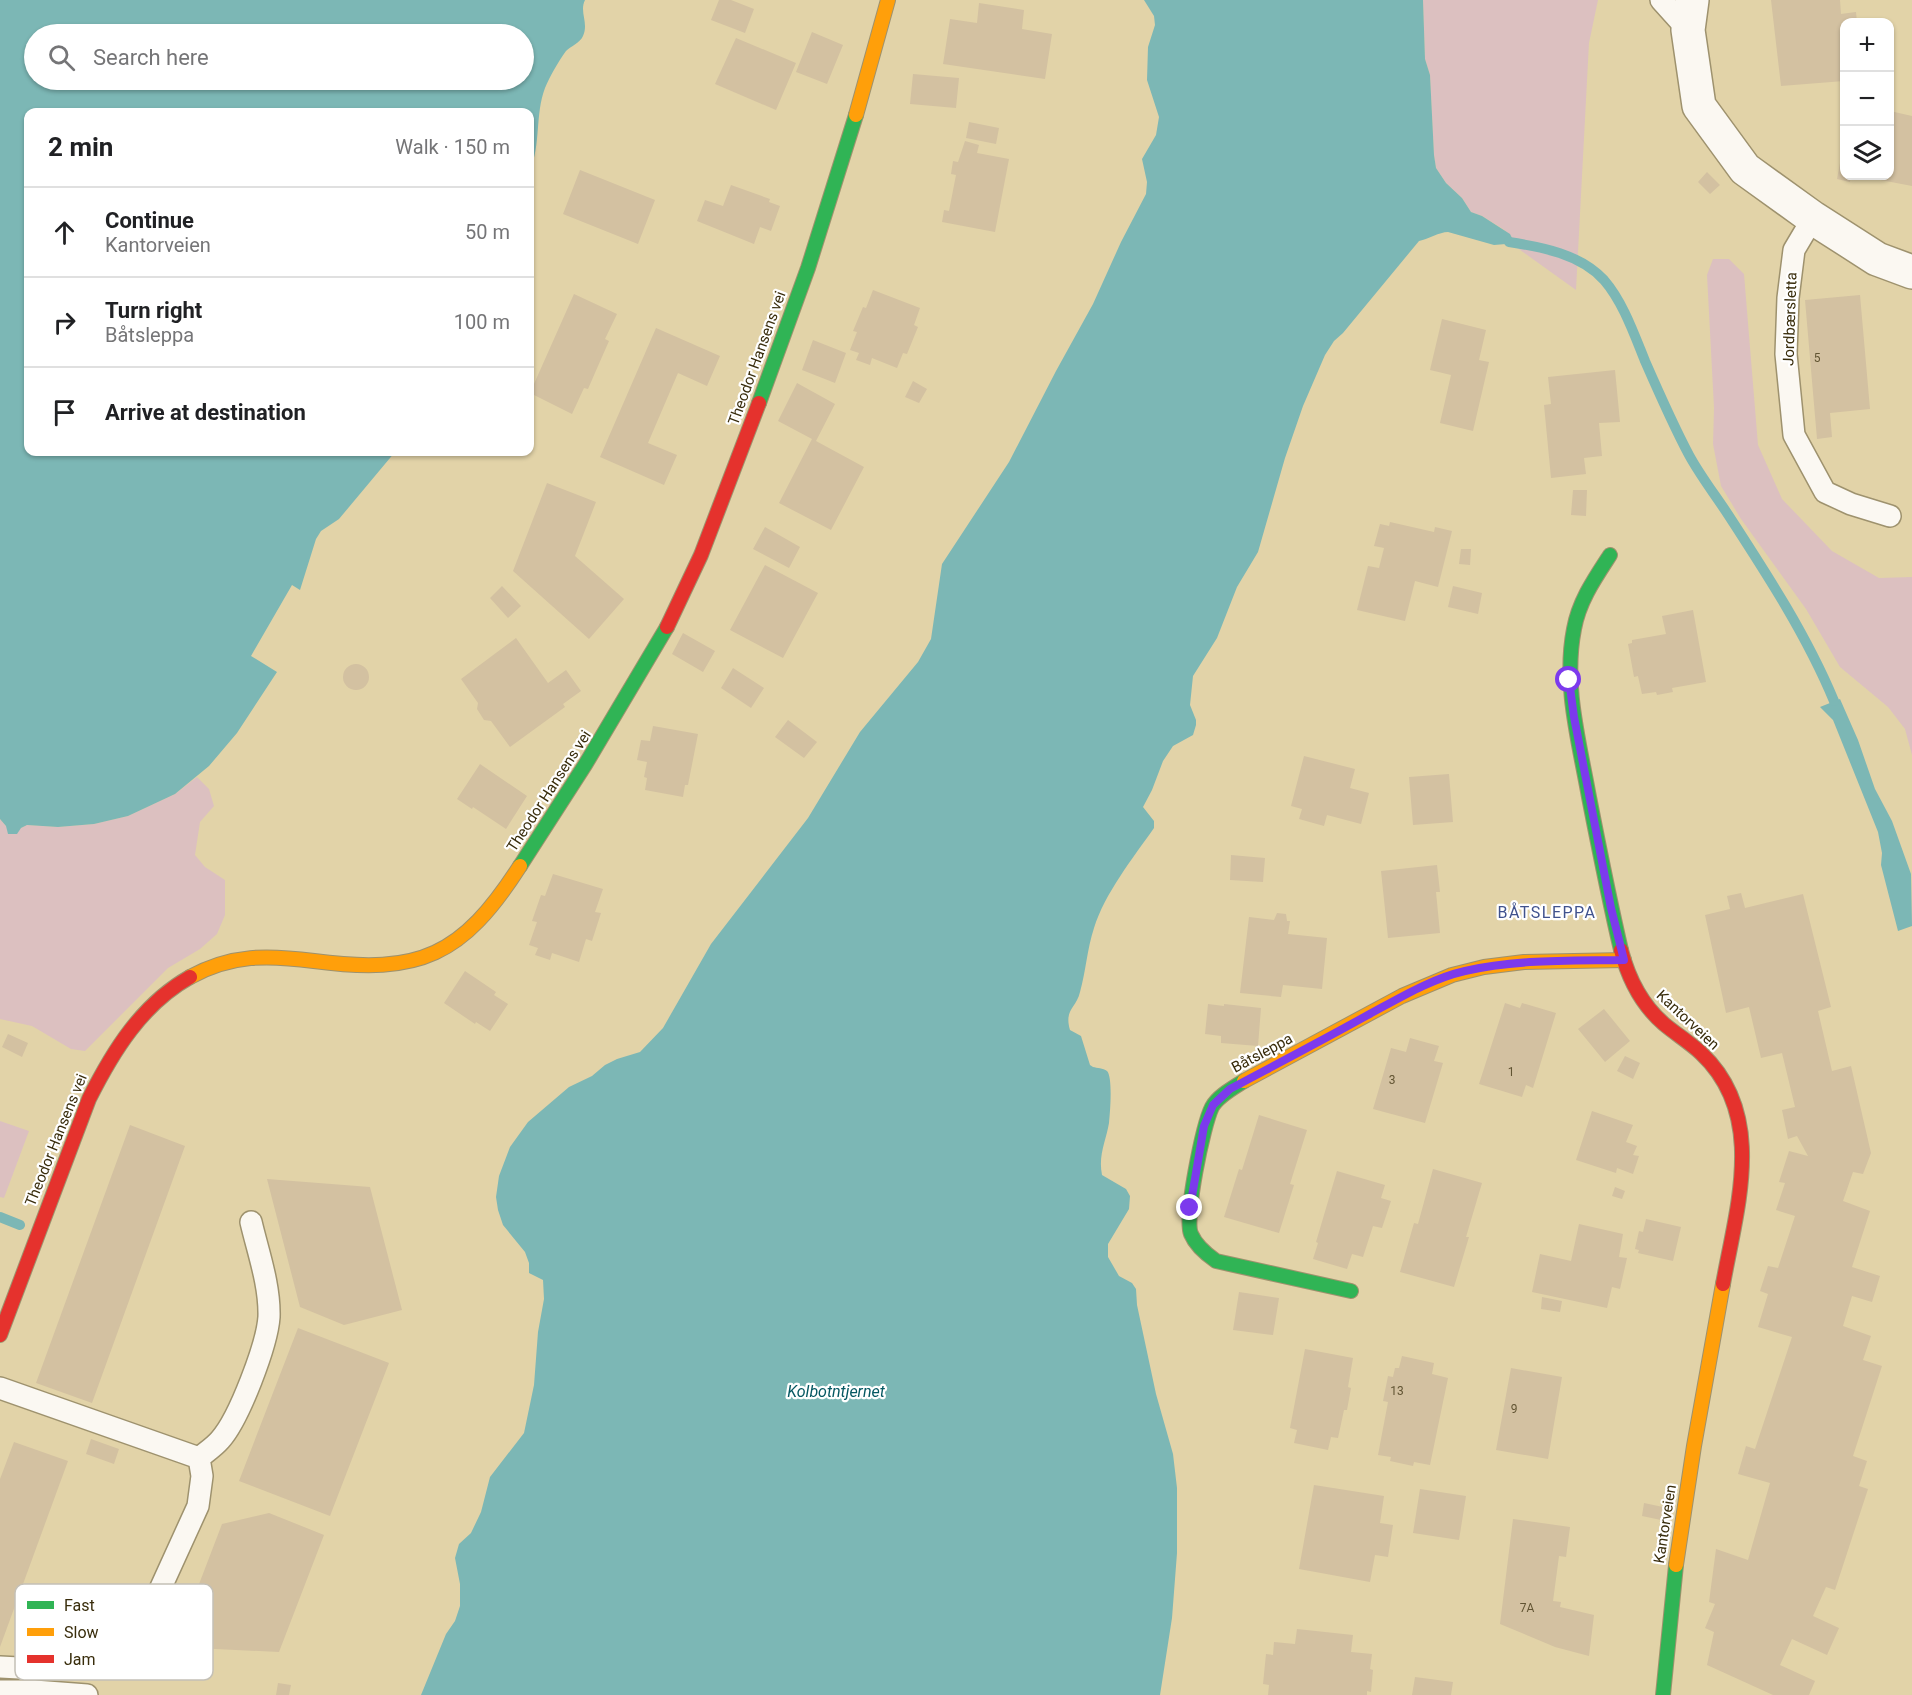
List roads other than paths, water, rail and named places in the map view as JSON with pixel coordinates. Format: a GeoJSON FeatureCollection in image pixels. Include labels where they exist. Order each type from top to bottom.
{"type":"FeatureCollection","features":[{"type":"Feature","properties":{"kind":"street","name":"Theodor Hansens vei"},"geometry":{"type":"LineString","coordinates":[[0,1335],[100,1074],[132,1026],[155,1001],[180,982],[199,972],[244,958],[266,956],[358,966],[388,966],[409,963],[430,956],[465,935],[482,918],[531,849],[603,736],[671,619],[701,555],[776,358],[816,243],[888,0]]}},
{"type":"Feature","properties":{"kind":"street"},"geometry":{"type":"LineString","coordinates":[[1690,15],[1699,106],[1744,169],[1813,218],[1877,259],[1912,272]]}},
{"type":"Feature","properties":{"kind":"street","name":"Kantorveien"},"geometry":{"type":"LineString","coordinates":[[1610,555],[1587,590],[1575,628],[1569,680],[1572,708],[1609,896],[1624,960],[1640,996],[1647,1007],[1663,1023],[1700,1052],[1718,1074],[1736,1108],[1743,1145],[1740,1188],[1694,1446],[1676,1566],[1663,1695]]}},
{"type":"Feature","properties":{"kind":"street","name":"Båtsleppa"},"geometry":{"type":"LineString","coordinates":[[1351,1291],[1216,1261],[1203,1252],[1190,1233],[1190,1208],[1204,1126],[1213,1105],[1230,1089],[1426,984],[1462,971],[1490,965],[1517,963],[1624,960]]}},
{"type":"Feature","properties":{"kind":"lane"},"geometry":{"type":"LineString","coordinates":[[1661,0],[1690,15]]}},
{"type":"Feature","properties":{"kind":"lane","name":"Jordbærsletta"},"geometry":{"type":"LineString","coordinates":[[1813,218],[1794,250],[1788,298],[1786,354],[1794,435],[1825,492],[1851,504],[1890,516]]}},
{"type":"Feature","properties":{"kind":"lane"},"geometry":{"type":"LineString","coordinates":[[199,1458],[220,1439],[236,1414],[251,1379],[266,1333],[269,1317],[268,1297],[251,1222]]}},
{"type":"Feature","properties":{"kind":"lane"},"geometry":{"type":"LineString","coordinates":[[0,1388],[199,1458]]}},
{"type":"Feature","properties":{"kind":"lane"},"geometry":{"type":"LineString","coordinates":[[162,1584],[198,1506],[202,1476],[199,1458]]}},
{"type":"Feature","properties":{"kind":"lane"},"geometry":{"type":"LineString","coordinates":[[0,1666],[15,1667]]}},
{"type":"Feature","properties":{"kind":"lane"},"geometry":{"type":"LineString","coordinates":[[0,1691],[87,1695]]}},
{"type":"Feature","properties":{"kind":"water"},"geometry":{"type":"Polygon","coordinates":[[[0,0],[585,0],[583,36],[578,43],[566,51],[545,88],[534,157],[534,108],[24,108],[24,456],[392,456],[339,519],[321,531],[316,539],[300,590],[292,585],[251,656],[277,672],[237,733],[209,766],[175,794],[128,816],[94,824],[58,827],[27,825],[17,834],[8,834],[6,826],[0,819],[0,0]]]}},
{"type":"Feature","properties":{"kind":"water","name":"Kolbotntjernet"},"geometry":{"type":"Polygon","coordinates":[[[1144,0],[1423,0],[1425,59],[1430,75],[1436,168],[1471,212],[1482,216],[1510,234],[1512,238],[1506,244],[1494,245],[1448,232],[1419,241],[1334,341],[1325,355],[1303,406],[1285,458],[1258,552],[1237,587],[1217,638],[1193,676],[1190,705],[1196,725],[1193,735],[1173,746],[1163,761],[1143,807],[1154,821],[1154,828],[1120,876],[1099,915],[1080,992],[1069,1013],[1070,1030],[1081,1036],[1090,1065],[1107,1071],[1109,1075],[1110,1112],[1102,1155],[1102,1175],[1126,1189],[1130,1196],[1129,1209],[1108,1244],[1108,1257],[1119,1276],[1132,1283],[1136,1289],[1137,1305],[1156,1394],[1173,1454],[1177,1488],[1177,1553],[1172,1618],[1160,1695],[421,1695],[460,1606],[460,1584],[455,1558],[459,1544],[471,1533],[481,1512],[490,1477],[524,1433],[534,1385],[538,1332],[544,1299],[543,1280],[529,1273],[529,1263],[525,1252],[503,1225],[498,1210],[496,1197],[499,1176],[510,1147],[528,1122],[569,1087],[592,1076],[617,1059],[640,1052],[663,1028],[711,944],[808,818],[860,732],[918,662],[931,639],[942,564],[1009,462],[1093,304],[1146,194],[1147,182],[1142,159],[1156,135],[1159,117],[1147,80],[1148,47],[1155,25],[1154,16],[1144,0]]]}},
{"type":"Feature","properties":{"kind":"water"},"geometry":{"type":"Polygon","coordinates":[[[1840,699],[1858,740],[1875,789],[1892,821],[1911,874],[1912,926],[1898,931],[1881,865],[1882,853],[1878,832],[1833,720],[1820,707],[1840,699]]]}},
{"type":"Feature","properties":{"kind":"waterway"},"geometry":{"type":"LineString","coordinates":[[1509,242],[1547,249],[1572,258],[1594,271],[1611,289],[1628,319],[1661,397],[1689,455],[1786,607],[1812,653],[1834,701]]}},
{"type":"Feature","properties":{"kind":"waterway"},"geometry":{"type":"LineString","coordinates":[[0,1217],[20,1225]]}},
{"type":"Feature","properties":{"kind":"district","name":"BÅTSLEPPA"},"geometry":{"type":"Point","coordinates":[1547,912]}}]}
